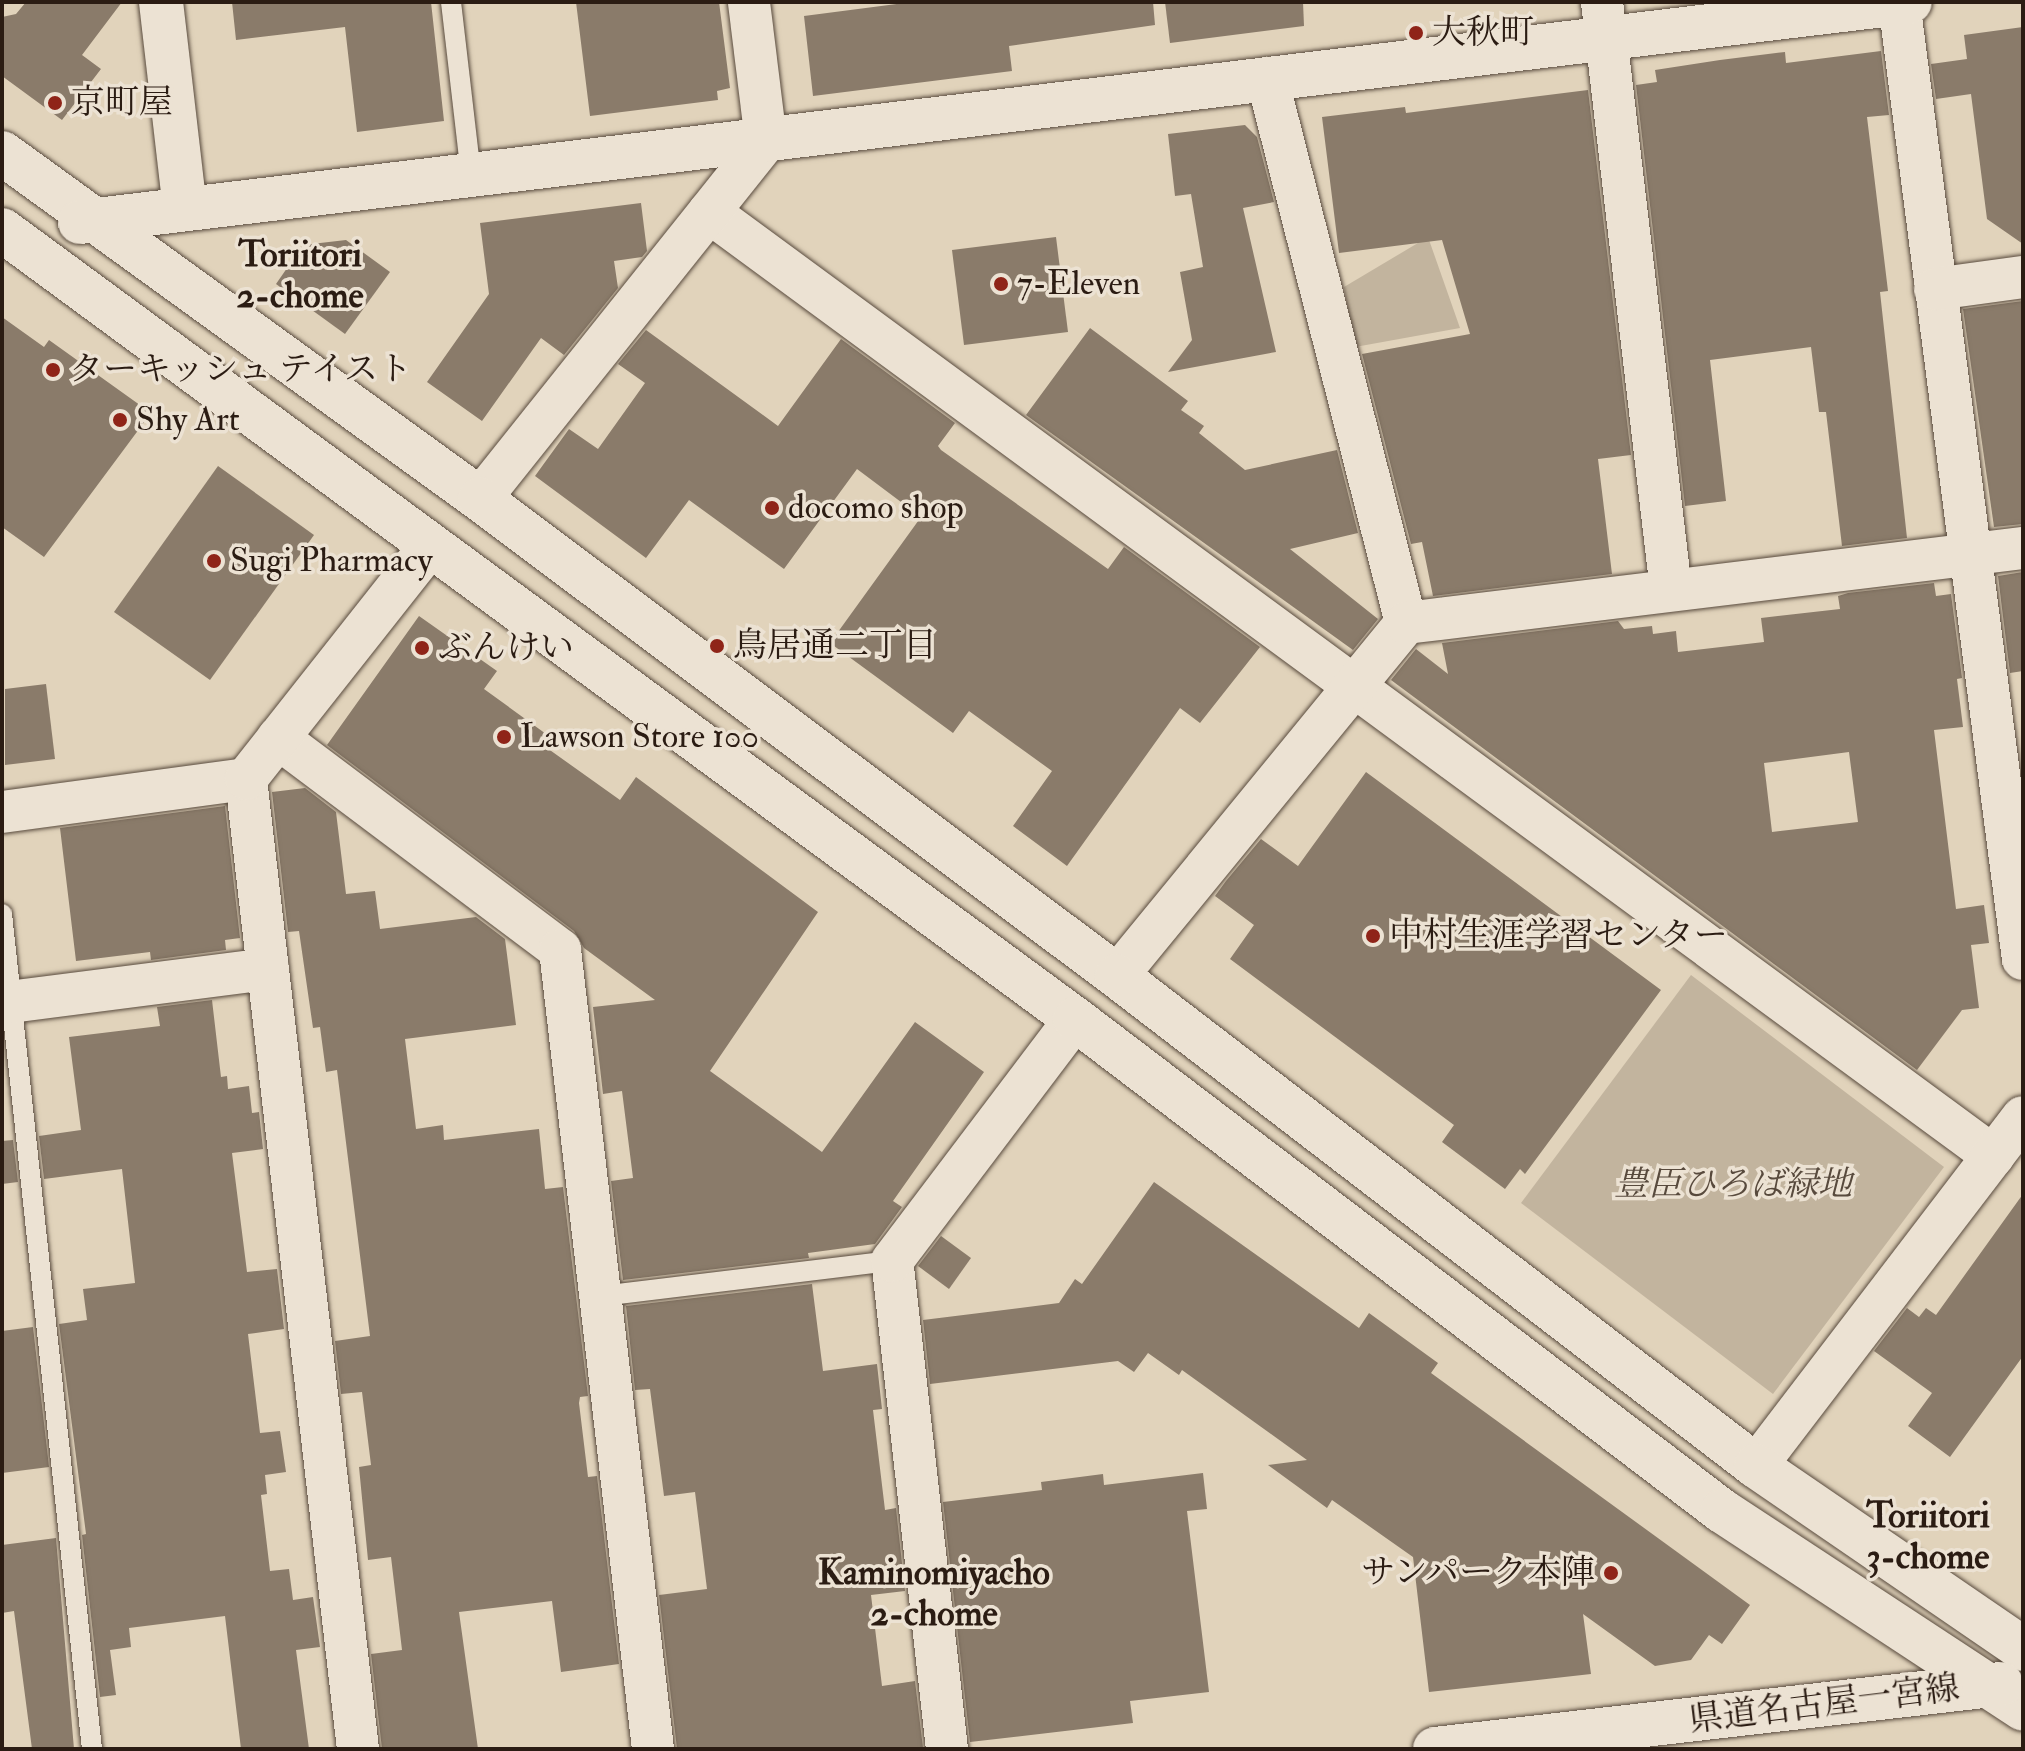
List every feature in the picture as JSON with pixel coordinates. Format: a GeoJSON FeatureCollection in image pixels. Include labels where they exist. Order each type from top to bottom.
{"type":"FeatureCollection","features":[{"type":"Feature","properties":{"kind":"street"},"geometry":{"type":"LineString","coordinates":[[161,2],[185,209]]}},
{"type":"Feature","properties":{"kind":"street"},"geometry":{"type":"LineString","coordinates":[[480,499],[766,141],[749,2]]}},
{"type":"Feature","properties":{"kind":"street"},"geometry":{"type":"LineString","coordinates":[[2,231],[1267,78],[1604,18],[1903,2],[1935,289],[2023,959]]}},
{"type":"Feature","properties":{"kind":"street"},"geometry":{"type":"LineString","coordinates":[[1604,18],[1671,590]]}},
{"type":"Feature","properties":{"kind":"street"},"geometry":{"type":"LineString","coordinates":[[1267,78],[1406,623]]}},
{"type":"Feature","properties":{"kind":"street"},"geometry":{"type":"LineString","coordinates":[[2,153],[480,499],[1117,976],[1756,1466],[2023,1649]]}},
{"type":"Feature","properties":{"kind":"street"},"geometry":{"type":"LineString","coordinates":[[709,212],[1993,1156]]}},
{"type":"Feature","properties":{"kind":"street"},"geometry":{"type":"LineString","coordinates":[[2,231],[1075,1019],[1722,1511],[2013,1692]]}},
{"type":"Feature","properties":{"kind":"street"},"geometry":{"type":"LineString","coordinates":[[1935,289],[2023,277]]}},
{"type":"Feature","properties":{"kind":"street"},"geometry":{"type":"LineString","coordinates":[[2,812],[246,779],[429,547]]}},
{"type":"Feature","properties":{"kind":"street"},"geometry":{"type":"LineString","coordinates":[[1117,976],[1406,623],[2023,548]]}},
{"type":"Feature","properties":{"kind":"street"},"geometry":{"type":"LineString","coordinates":[[278,738],[560,950],[653,1749]]}},
{"type":"Feature","properties":{"kind":"street"},"geometry":{"type":"LineString","coordinates":[[246,779],[358,1749]]}},
{"type":"Feature","properties":{"kind":"street"},"geometry":{"type":"LineString","coordinates":[[7,1002],[268,969]]}},
{"type":"Feature","properties":{"kind":"street"},"geometry":{"type":"LineString","coordinates":[[947,1749],[892,1261],[1075,1019]]}},
{"type":"Feature","properties":{"kind":"street"},"geometry":{"type":"LineString","coordinates":[[1756,1466],[2023,1117]]}},
{"type":"Feature","properties":{"kind":"street","name":"県道名古屋一宮線"},"geometry":{"type":"LineString","coordinates":[[1435,1749],[1546,1743],[2013,1692]]}},
{"type":"Feature","properties":{"kind":"lane"},"geometry":{"type":"LineString","coordinates":[[451,2],[471,176]]}},
{"type":"Feature","properties":{"kind":"lane"},"geometry":{"type":"LineString","coordinates":[[2,914],[7,1002],[92,1749]]}},
{"type":"Feature","properties":{"kind":"lane"},"geometry":{"type":"LineString","coordinates":[[601,1296],[892,1261]]}},
{"type":"Feature","properties":{"kind":"green space"},"geometry":{"type":"Polygon","coordinates":[[[1428,237],[1460,328],[1355,347],[1344,287],[1428,237]]]}},
{"type":"Feature","properties":{"kind":"green space","name":"豊臣ひろば緑地"},"geometry":{"type":"Polygon","coordinates":[[[1691,975],[1944,1167],[1773,1394],[1521,1203],[1691,975]]]}},
{"type":"Feature","properties":{"kind":"building"},"geometry":{"type":"Polygon","coordinates":[[[26,2],[122,2],[82,55],[101,69],[62,120],[2,76],[2,17],[16,14],[26,2]]]}},
{"type":"Feature","properties":{"kind":"building"},"geometry":{"type":"Polygon","coordinates":[[[232,2],[431,2],[444,121],[357,132],[345,27],[236,40],[232,2]]]}},
{"type":"Feature","properties":{"kind":"building"},"geometry":{"type":"Polygon","coordinates":[[[576,2],[719,2],[730,88],[717,91],[718,100],[590,116],[576,2]]]}},
{"type":"Feature","properties":{"kind":"building"},"geometry":{"type":"Polygon","coordinates":[[[912,2],[1153,2],[1155,25],[1009,46],[1012,71],[813,96],[804,16],[912,2]]]}},
{"type":"Feature","properties":{"kind":"building"},"geometry":{"type":"Polygon","coordinates":[[[1165,2],[1303,2],[1304,26],[1170,43],[1165,2]]]}},
{"type":"Feature","properties":{"kind":"building"},"geometry":{"type":"Polygon","coordinates":[[[2023,27],[2023,244],[1987,219],[1971,94],[1936,99],[1931,64],[1967,59],[1964,35],[2023,27]]]}},
{"type":"Feature","properties":{"kind":"building"},"geometry":{"type":"Polygon","coordinates":[[[1881,51],[1889,115],[1867,117],[1888,291],[1880,292],[1907,538],[1842,546],[1826,412],[1819,412],[1811,347],[1710,360],[1726,501],[1685,506],[1636,85],[1657,82],[1655,70],[1720,60],[1785,52],[1786,63],[1881,51]]]}},
{"type":"Feature","properties":{"kind":"building"},"geometry":{"type":"Polygon","coordinates":[[[1588,90],[1631,455],[1598,459],[1612,574],[1433,596],[1422,542],[1411,544],[1362,354],[1470,334],[1442,240],[1339,253],[1322,117],[1405,107],[1406,113],[1588,90]]]}},
{"type":"Feature","properties":{"kind":"building"},"geometry":{"type":"Polygon","coordinates":[[[1245,125],[1257,137],[1274,202],[1243,208],[1276,352],[1168,372],[1192,340],[1180,272],[1203,267],[1191,194],[1175,196],[1168,134],[1245,125]]]}},
{"type":"Feature","properties":{"kind":"building"},"geometry":{"type":"Polygon","coordinates":[[[641,203],[647,251],[642,257],[614,261],[618,288],[564,355],[541,338],[482,421],[427,382],[489,294],[480,223],[641,203]]]}},
{"type":"Feature","properties":{"kind":"building"},"geometry":{"type":"Polygon","coordinates":[[[1056,237],[1068,332],[964,345],[952,250],[1056,237]]]}},
{"type":"Feature","properties":{"kind":"building"},"geometry":{"type":"Polygon","coordinates":[[[346,240],[390,272],[345,334],[276,284],[303,245],[346,240]]]}},
{"type":"Feature","properties":{"kind":"building"},"geometry":{"type":"Polygon","coordinates":[[[2023,301],[2023,524],[1994,527],[1963,309],[2023,301]]]}},
{"type":"Feature","properties":{"kind":"building"},"geometry":{"type":"Polygon","coordinates":[[[2,317],[44,347],[49,340],[151,413],[44,557],[2,527],[2,317]]]}},
{"type":"Feature","properties":{"kind":"building"},"geometry":{"type":"Polygon","coordinates":[[[1090,328],[1188,401],[1181,410],[1204,426],[1199,433],[1245,470],[1337,450],[1358,533],[1290,549],[1378,619],[1353,650],[1026,415],[1090,328]]]}},
{"type":"Feature","properties":{"kind":"building"},"geometry":{"type":"Polygon","coordinates":[[[646,330],[778,426],[841,339],[955,423],[938,446],[941,450],[1108,569],[1124,547],[1260,647],[1200,723],[1180,708],[1067,866],[1013,826],[1052,771],[969,711],[953,733],[830,643],[921,517],[857,469],[784,569],[689,500],[646,558],[535,476],[569,429],[598,449],[645,383],[618,364],[646,330]]]}},
{"type":"Feature","properties":{"kind":"building"},"geometry":{"type":"Polygon","coordinates":[[[218,466],[314,535],[210,680],[114,612],[218,466]]]}},
{"type":"Feature","properties":{"kind":"building"},"geometry":{"type":"Polygon","coordinates":[[[2023,572],[2023,671],[2010,673],[1998,576],[2023,572]]]}},
{"type":"Feature","properties":{"kind":"building"},"geometry":{"type":"Polygon","coordinates":[[[1934,583],[1936,596],[1951,594],[1962,678],[1957,679],[1963,727],[1934,730],[1956,909],[1984,905],[1989,943],[1971,945],[1979,1008],[1962,1010],[1917,1070],[1391,680],[1416,649],[1448,674],[1442,643],[1618,621],[1624,629],[1652,626],[1653,634],[1676,631],[1678,652],[1764,642],[1761,618],[1840,609],[1838,596],[1934,583]],[[1849,752],[1764,763],[1772,832],[1858,822],[1849,752]]]}},
{"type":"Feature","properties":{"kind":"building"},"geometry":{"type":"Polygon","coordinates":[[[419,616],[497,671],[484,689],[553,739],[547,748],[620,800],[636,777],[818,912],[710,1071],[822,1152],[915,1022],[984,1072],[893,1201],[902,1207],[875,1244],[808,1253],[809,1258],[623,1280],[611,1181],[633,1178],[622,1091],[603,1094],[593,1007],[655,1000],[584,948],[574,931],[327,745],[419,616]]]}},
{"type":"Feature","properties":{"kind":"building"},"geometry":{"type":"Polygon","coordinates":[[[46,684],[55,759],[5,765],[5,689],[46,684]]]}},
{"type":"Feature","properties":{"kind":"building"},"geometry":{"type":"Polygon","coordinates":[[[1366,772],[1661,990],[1525,1174],[1520,1169],[1505,1189],[1442,1142],[1454,1125],[1230,959],[1254,925],[1215,896],[1261,839],[1298,866],[1366,772]]]}},
{"type":"Feature","properties":{"kind":"building"},"geometry":{"type":"Polygon","coordinates":[[[305,788],[336,812],[346,894],[375,891],[380,929],[476,917],[505,939],[516,1025],[405,1039],[416,1129],[443,1125],[444,1140],[539,1129],[545,1189],[563,1187],[588,1396],[580,1397],[579,1403],[588,1477],[597,1476],[619,1664],[561,1672],[552,1601],[459,1612],[478,1749],[382,1749],[371,1654],[402,1650],[391,1557],[368,1560],[359,1467],[371,1465],[362,1392],[341,1394],[335,1341],[370,1336],[337,1070],[326,1072],[320,1027],[313,1028],[299,931],[288,932],[272,792],[305,788]]]}},
{"type":"Feature","properties":{"kind":"building"},"geometry":{"type":"Polygon","coordinates":[[[225,806],[240,938],[225,940],[226,950],[151,960],[150,952],[76,961],[60,828],[225,806]]]}},
{"type":"Feature","properties":{"kind":"building"},"geometry":{"type":"Polygon","coordinates":[[[212,1000],[221,1077],[227,1076],[228,1089],[249,1086],[252,1113],[259,1112],[263,1149],[232,1153],[247,1272],[277,1269],[284,1329],[248,1334],[260,1433],[280,1431],[286,1472],[265,1475],[267,1494],[261,1495],[270,1571],[289,1569],[293,1600],[313,1597],[320,1647],[296,1650],[309,1749],[241,1749],[225,1616],[129,1628],[131,1647],[110,1650],[116,1695],[100,1697],[82,1535],[86,1534],[59,1324],[87,1320],[83,1289],[135,1283],[122,1169],[44,1179],[39,1136],[81,1130],[69,1037],[160,1026],[157,1007],[212,1000]]]}},
{"type":"Feature","properties":{"kind":"building"},"geometry":{"type":"Polygon","coordinates":[[[13,1140],[18,1182],[2,1184],[2,1141],[13,1140]]]}},
{"type":"Feature","properties":{"kind":"building"},"geometry":{"type":"Polygon","coordinates":[[[1154,1182],[1359,1328],[1369,1313],[1438,1363],[1431,1373],[1750,1605],[1722,1644],[1709,1635],[1691,1660],[1655,1666],[1583,1614],[1591,1674],[1429,1692],[1413,1557],[1332,1500],[1327,1508],[1268,1465],[1307,1460],[1182,1370],[1179,1375],[1148,1353],[1134,1372],[1118,1361],[930,1384],[923,1320],[1059,1303],[1075,1279],[1082,1284],[1154,1182]]]}},
{"type":"Feature","properties":{"kind":"building"},"geometry":{"type":"Polygon","coordinates":[[[2023,1194],[2023,1356],[1950,1457],[1908,1426],[1932,1393],[1874,1351],[1907,1308],[1919,1317],[1926,1308],[1936,1315],[2023,1194]]]}},
{"type":"Feature","properties":{"kind":"building"},"geometry":{"type":"Polygon","coordinates":[[[941,1236],[971,1258],[949,1289],[918,1266],[941,1236]]]}},
{"type":"Feature","properties":{"kind":"building"},"geometry":{"type":"Polygon","coordinates":[[[812,1284],[823,1371],[877,1364],[882,1409],[873,1410],[885,1510],[896,1508],[905,1591],[871,1595],[882,1686],[915,1681],[923,1748],[677,1749],[659,1595],[707,1589],[695,1492],[664,1496],[650,1389],[635,1390],[626,1306],[812,1284]]]}},
{"type":"Feature","properties":{"kind":"building"},"geometry":{"type":"Polygon","coordinates":[[[33,1327],[49,1467],[2,1473],[2,1331],[33,1327]]]}},
{"type":"Feature","properties":{"kind":"building"},"geometry":{"type":"Polygon","coordinates":[[[1203,1473],[1207,1509],[1187,1511],[1209,1692],[1130,1701],[1133,1723],[970,1742],[943,1502],[1042,1490],[1041,1482],[1103,1474],[1104,1485],[1203,1473]]]}},
{"type":"Feature","properties":{"kind":"building"},"geometry":{"type":"Polygon","coordinates":[[[56,1538],[74,1749],[32,1749],[14,1611],[2,1613],[2,1545],[56,1538]]]}},
{"type":"Feature","properties":{"kind":"place","name":"大秋町"},"geometry":{"type":"Point","coordinates":[1416,33]}},
{"type":"Feature","properties":{"kind":"place","name":"京町屋"},"geometry":{"type":"Point","coordinates":[55,103]}},
{"type":"Feature","properties":{"kind":"place","name":"7-Eleven"},"geometry":{"type":"Point","coordinates":[1001,284]}},
{"type":"Feature","properties":{"kind":"place","name":"ターキッシュ テイスト"},"geometry":{"type":"Point","coordinates":[53,370]}},
{"type":"Feature","properties":{"kind":"place","name":"Shy Art"},"geometry":{"type":"Point","coordinates":[120,420]}},
{"type":"Feature","properties":{"kind":"place","name":"docomo shop"},"geometry":{"type":"Point","coordinates":[772,508]}},
{"type":"Feature","properties":{"kind":"place","name":"Sugi Pharmacy"},"geometry":{"type":"Point","coordinates":[214,561]}},
{"type":"Feature","properties":{"kind":"place","name":"鳥居通二丁目"},"geometry":{"type":"Point","coordinates":[717,646]}},
{"type":"Feature","properties":{"kind":"place","name":"ぶんけい"},"geometry":{"type":"Point","coordinates":[422,648]}},
{"type":"Feature","properties":{"kind":"place","name":"Lawson Store 100"},"geometry":{"type":"Point","coordinates":[504,737]}},
{"type":"Feature","properties":{"kind":"place","name":"中村生涯学習センター"},"geometry":{"type":"Point","coordinates":[1373,936]}},
{"type":"Feature","properties":{"kind":"place","name":"サンパーク本陣"},"geometry":{"type":"Point","coordinates":[1611,1573]}},
{"type":"Feature","properties":{"kind":"district","name":"Toriitori 2-chome"},"geometry":{"type":"Point","coordinates":[300,274]}},
{"type":"Feature","properties":{"kind":"district","name":"Toriitori 3-chome"},"geometry":{"type":"Point","coordinates":[1928,1536]}},
{"type":"Feature","properties":{"kind":"district","name":"Kaminomiyacho 2-chome"},"geometry":{"type":"Point","coordinates":[934,1592]}}]}
